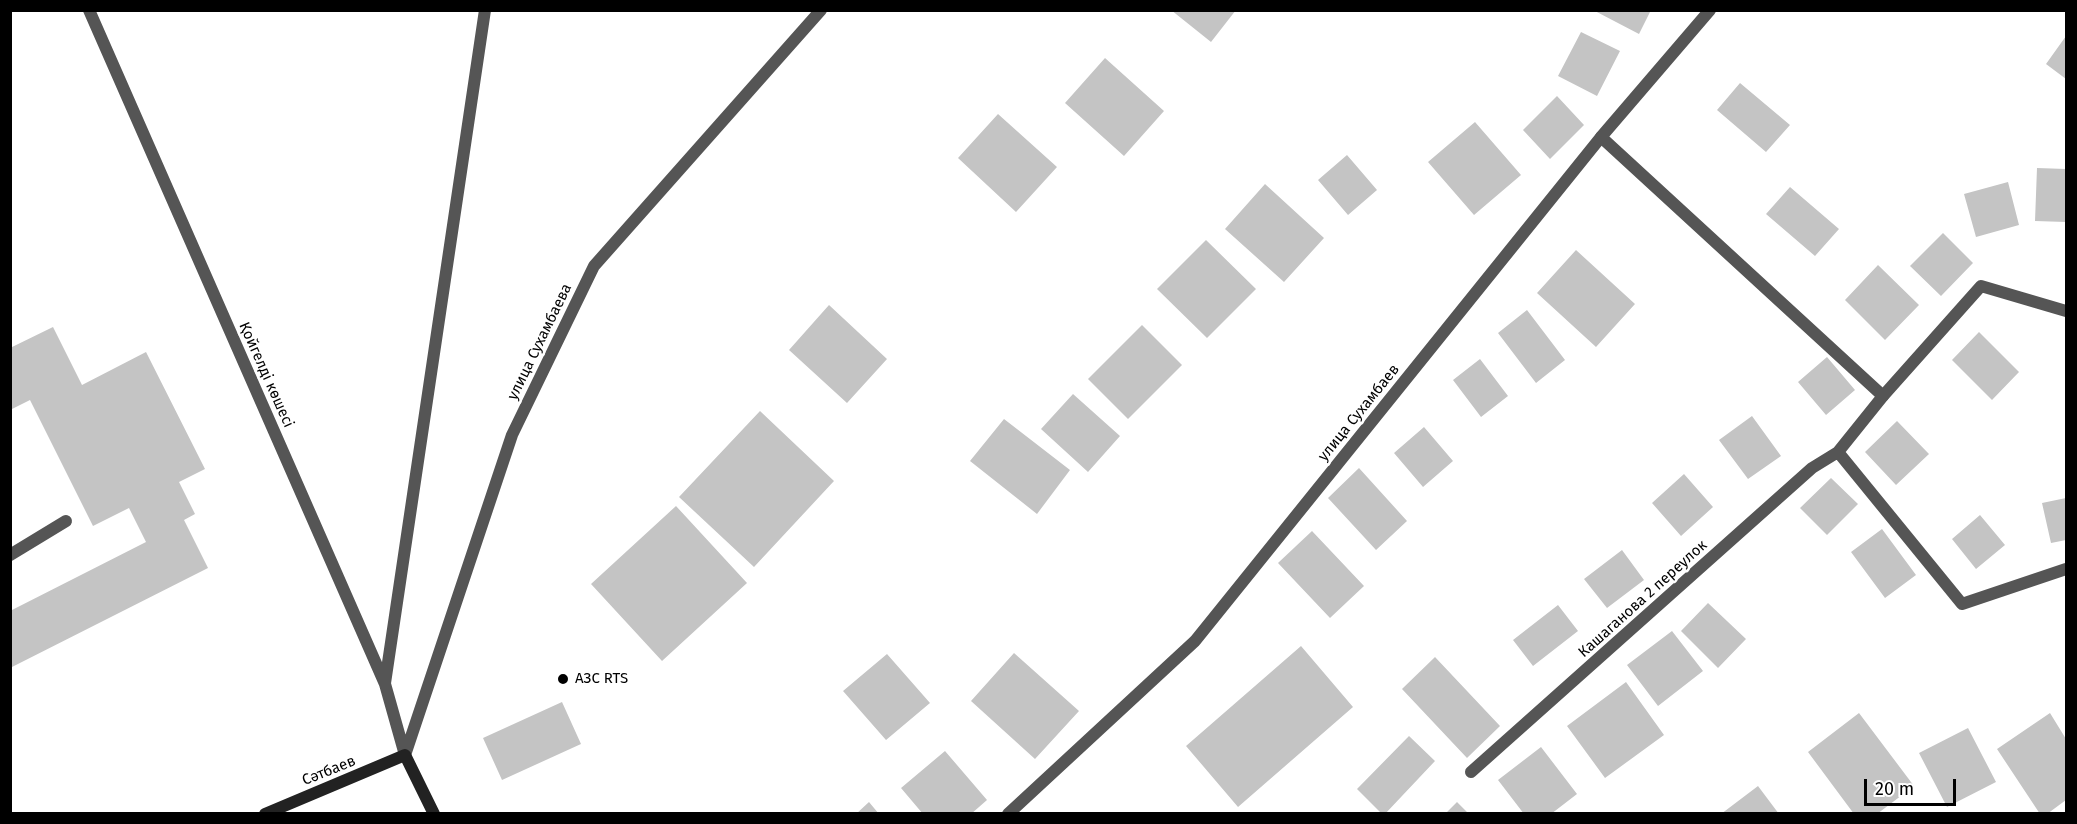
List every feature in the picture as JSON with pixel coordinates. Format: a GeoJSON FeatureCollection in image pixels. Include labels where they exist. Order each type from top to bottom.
{"type":"FeatureCollection","features":[{"type":"Feature","properties":{"kind":"street","name":"Қойгелді көшесі"},"geometry":{"type":"LineString","coordinates":[[89,10],[385,684],[405,755]]}},
{"type":"Feature","properties":{"kind":"street"},"geometry":{"type":"LineString","coordinates":[[385,684],[485,10]]}},
{"type":"Feature","properties":{"kind":"street","name":"улица Сухамбаева"},"geometry":{"type":"LineString","coordinates":[[405,755],[512,435],[594,266],[821,10]]}},
{"type":"Feature","properties":{"kind":"street","name":"улица Сухамбаев"},"geometry":{"type":"LineString","coordinates":[[1008,813],[1194,641],[1601,137],[1710,10]]}},
{"type":"Feature","properties":{"kind":"street"},"geometry":{"type":"LineString","coordinates":[[1601,137],[1882,396]]}},
{"type":"Feature","properties":{"kind":"street","name":"Кашаганова 2 переулок"},"geometry":{"type":"LineString","coordinates":[[1471,772],[1812,468],[1838,452],[1882,396],[1981,286],[2067,311]]}},
{"type":"Feature","properties":{"kind":"street"},"geometry":{"type":"LineString","coordinates":[[1838,452],[1962,604],[2067,569]]}},
{"type":"Feature","properties":{"kind":"street"},"geometry":{"type":"LineString","coordinates":[[10,555],[66,521]]}},
{"type":"Feature","properties":{"kind":"street"},"geometry":{"type":"LineString","coordinates":[[405,755],[434,813]]}},
{"type":"Feature","properties":{"kind":"street","name":"Сәтбаев"},"geometry":{"type":"LineString","coordinates":[[265,813],[405,755]]}},
{"type":"Feature","properties":{"kind":"building"},"geometry":{"type":"Polygon","coordinates":[[[1171,10],[1236,10],[1211,42],[1171,10]]]}},
{"type":"Feature","properties":{"kind":"building"},"geometry":{"type":"Polygon","coordinates":[[[1593,10],[1651,10],[1639,34],[1593,10]]]}},
{"type":"Feature","properties":{"kind":"building"},"geometry":{"type":"Polygon","coordinates":[[[1581,32],[1620,51],[1597,96],[1558,76],[1581,32]]]}},
{"type":"Feature","properties":{"kind":"building"},"geometry":{"type":"Polygon","coordinates":[[[2066,36],[2066,79],[2046,64],[2066,36]]]}},
{"type":"Feature","properties":{"kind":"building"},"geometry":{"type":"Polygon","coordinates":[[[1105,58],[1164,111],[1124,156],[1065,103],[1105,58]]]}},
{"type":"Feature","properties":{"kind":"building"},"geometry":{"type":"Polygon","coordinates":[[[1740,83],[1790,125],[1766,152],[1717,110],[1740,83]]]}},
{"type":"Feature","properties":{"kind":"building"},"geometry":{"type":"Polygon","coordinates":[[[1557,96],[1584,125],[1550,159],[1523,130],[1557,96]]]}},
{"type":"Feature","properties":{"kind":"building"},"geometry":{"type":"Polygon","coordinates":[[[998,114],[1057,167],[1016,212],[958,158],[998,114]]]}},
{"type":"Feature","properties":{"kind":"building"},"geometry":{"type":"Polygon","coordinates":[[[1475,122],[1521,175],[1474,215],[1428,162],[1475,122]]]}},
{"type":"Feature","properties":{"kind":"building"},"geometry":{"type":"Polygon","coordinates":[[[1347,155],[1377,190],[1348,215],[1318,180],[1347,155]]]}},
{"type":"Feature","properties":{"kind":"building"},"geometry":{"type":"Polygon","coordinates":[[[2037,168],[2066,169],[2066,222],[2035,221],[2037,168]]]}},
{"type":"Feature","properties":{"kind":"building"},"geometry":{"type":"Polygon","coordinates":[[[2008,182],[2019,225],[1976,237],[1964,194],[2008,182]]]}},
{"type":"Feature","properties":{"kind":"building"},"geometry":{"type":"Polygon","coordinates":[[[1265,184],[1324,238],[1284,282],[1225,229],[1265,184]]]}},
{"type":"Feature","properties":{"kind":"building"},"geometry":{"type":"Polygon","coordinates":[[[1790,187],[1839,229],[1815,256],[1766,214],[1790,187]]]}},
{"type":"Feature","properties":{"kind":"building"},"geometry":{"type":"Polygon","coordinates":[[[1943,233],[1973,263],[1941,296],[1910,266],[1943,233]]]}},
{"type":"Feature","properties":{"kind":"building"},"geometry":{"type":"Polygon","coordinates":[[[1206,240],[1256,289],[1207,338],[1157,289],[1206,240]]]}},
{"type":"Feature","properties":{"kind":"building"},"geometry":{"type":"Polygon","coordinates":[[[1576,250],[1635,304],[1596,347],[1537,293],[1576,250]]]}},
{"type":"Feature","properties":{"kind":"building"},"geometry":{"type":"Polygon","coordinates":[[[1878,265],[1919,305],[1885,340],[1845,300],[1878,265]]]}},
{"type":"Feature","properties":{"kind":"building"},"geometry":{"type":"Polygon","coordinates":[[[829,305],[887,359],[847,403],[789,350],[829,305]]]}},
{"type":"Feature","properties":{"kind":"building"},"geometry":{"type":"Polygon","coordinates":[[[1527,310],[1565,360],[1536,383],[1498,333],[1527,310]]]}},
{"type":"Feature","properties":{"kind":"building"},"geometry":{"type":"Polygon","coordinates":[[[1142,325],[1182,365],[1128,419],[1088,379],[1142,325]]]}},
{"type":"Feature","properties":{"kind":"building"},"geometry":{"type":"Polygon","coordinates":[[[53,327],[82,385],[146,352],[205,469],[179,482],[195,514],[184,520],[208,568],[10,668],[10,611],[146,542],[129,508],[93,526],[30,400],[10,410],[10,348],[53,327]]]}},
{"type":"Feature","properties":{"kind":"building"},"geometry":{"type":"Polygon","coordinates":[[[1979,332],[2019,372],[1992,400],[1952,360],[1979,332]]]}},
{"type":"Feature","properties":{"kind":"building"},"geometry":{"type":"Polygon","coordinates":[[[1827,357],[1855,390],[1826,415],[1798,382],[1827,357]]]}},
{"type":"Feature","properties":{"kind":"building"},"geometry":{"type":"Polygon","coordinates":[[[1480,359],[1508,396],[1481,417],[1453,380],[1480,359]]]}},
{"type":"Feature","properties":{"kind":"building"},"geometry":{"type":"Polygon","coordinates":[[[1073,394],[1120,436],[1088,472],[1041,429],[1073,394]]]}},
{"type":"Feature","properties":{"kind":"building"},"geometry":{"type":"Polygon","coordinates":[[[760,411],[834,481],[754,567],[679,497],[760,411]]]}},
{"type":"Feature","properties":{"kind":"building"},"geometry":{"type":"Polygon","coordinates":[[[1752,416],[1781,456],[1748,479],[1719,440],[1752,416]]]}},
{"type":"Feature","properties":{"kind":"building"},"geometry":{"type":"Polygon","coordinates":[[[1004,419],[1070,470],[1037,514],[970,461],[1004,419]]]}},
{"type":"Feature","properties":{"kind":"building"},"geometry":{"type":"Polygon","coordinates":[[[1897,421],[1929,454],[1896,485],[1865,452],[1897,421]]]}},
{"type":"Feature","properties":{"kind":"building"},"geometry":{"type":"Polygon","coordinates":[[[1424,427],[1453,461],[1423,487],[1394,453],[1424,427]]]}},
{"type":"Feature","properties":{"kind":"building"},"geometry":{"type":"Polygon","coordinates":[[[1359,468],[1407,521],[1376,550],[1328,498],[1359,468]]]}},
{"type":"Feature","properties":{"kind":"building"},"geometry":{"type":"Polygon","coordinates":[[[1684,474],[1713,507],[1681,536],[1652,503],[1684,474]]]}},
{"type":"Feature","properties":{"kind":"building"},"geometry":{"type":"Polygon","coordinates":[[[1831,478],[1858,504],[1827,535],[1800,508],[1831,478]]]}},
{"type":"Feature","properties":{"kind":"building"},"geometry":{"type":"Polygon","coordinates":[[[2066,498],[2066,540],[2051,543],[2042,503],[2066,498]]]}},
{"type":"Feature","properties":{"kind":"building"},"geometry":{"type":"Polygon","coordinates":[[[676,506],[747,583],[662,661],[591,584],[676,506]]]}},
{"type":"Feature","properties":{"kind":"building"},"geometry":{"type":"Polygon","coordinates":[[[1980,515],[2005,545],[1976,569],[1952,539],[1980,515]]]}},
{"type":"Feature","properties":{"kind":"building"},"geometry":{"type":"Polygon","coordinates":[[[1882,529],[1916,575],[1885,598],[1851,552],[1882,529]]]}},
{"type":"Feature","properties":{"kind":"building"},"geometry":{"type":"Polygon","coordinates":[[[1312,531],[1364,586],[1330,618],[1278,563],[1312,531]]]}},
{"type":"Feature","properties":{"kind":"building"},"geometry":{"type":"Polygon","coordinates":[[[1622,550],[1644,580],[1607,608],[1584,579],[1622,550]]]}},
{"type":"Feature","properties":{"kind":"building"},"geometry":{"type":"Polygon","coordinates":[[[1708,603],[1746,639],[1718,668],[1681,631],[1708,603]]]}},
{"type":"Feature","properties":{"kind":"building"},"geometry":{"type":"Polygon","coordinates":[[[1558,605],[1578,631],[1533,666],[1513,640],[1558,605]]]}},
{"type":"Feature","properties":{"kind":"building"},"geometry":{"type":"Polygon","coordinates":[[[1672,631],[1703,671],[1658,706],[1627,665],[1672,631]]]}},
{"type":"Feature","properties":{"kind":"building"},"geometry":{"type":"Polygon","coordinates":[[[1301,646],[1353,707],[1238,807],[1186,746],[1301,646]]]}},
{"type":"Feature","properties":{"kind":"building"},"geometry":{"type":"Polygon","coordinates":[[[1014,653],[1079,711],[1035,759],[971,701],[1014,653]]]}},
{"type":"Feature","properties":{"kind":"building"},"geometry":{"type":"Polygon","coordinates":[[[887,654],[930,703],[886,740],[843,691],[887,654]]]}},
{"type":"Feature","properties":{"kind":"building"},"geometry":{"type":"Polygon","coordinates":[[[1435,657],[1500,726],[1467,758],[1402,689],[1435,657]]]}},
{"type":"Feature","properties":{"kind":"building"},"geometry":{"type":"Polygon","coordinates":[[[1626,682],[1664,735],[1605,778],[1567,726],[1626,682]]]}},
{"type":"Feature","properties":{"kind":"building"},"geometry":{"type":"Polygon","coordinates":[[[562,702],[581,744],[502,780],[483,738],[562,702]]]}},
{"type":"Feature","properties":{"kind":"building"},"geometry":{"type":"Polygon","coordinates":[[[1859,713],[1914,786],[1877,814],[1854,814],[1808,752],[1859,713]]]}},
{"type":"Feature","properties":{"kind":"building"},"geometry":{"type":"Polygon","coordinates":[[[2050,713],[2066,739],[2066,800],[2047,814],[2040,814],[1997,749],[2050,713]]]}},
{"type":"Feature","properties":{"kind":"building"},"geometry":{"type":"Polygon","coordinates":[[[1968,728],[1996,782],[1947,807],[1919,753],[1968,728]]]}},
{"type":"Feature","properties":{"kind":"building"},"geometry":{"type":"Polygon","coordinates":[[[1409,736],[1435,761],[1385,814],[1382,814],[1357,789],[1409,736]]]}},
{"type":"Feature","properties":{"kind":"building"},"geometry":{"type":"Polygon","coordinates":[[[1541,747],[1577,794],[1551,814],[1524,814],[1498,780],[1541,747]]]}},
{"type":"Feature","properties":{"kind":"building"},"geometry":{"type":"Polygon","coordinates":[[[945,751],[987,800],[971,814],[923,814],[901,788],[945,751]]]}},
{"type":"Feature","properties":{"kind":"building"},"geometry":{"type":"Polygon","coordinates":[[[1758,786],[1779,814],[1721,814],[1758,786]]]}},
{"type":"Feature","properties":{"kind":"building"},"geometry":{"type":"Polygon","coordinates":[[[869,802],[879,814],[856,814],[869,802]]]}},
{"type":"Feature","properties":{"kind":"building"},"geometry":{"type":"Polygon","coordinates":[[[1457,802],[1469,814],[1445,814],[1457,802]]]}},
{"type":"Feature","properties":{"kind":"place","name":"АЗС RTS"},"geometry":{"type":"Point","coordinates":[563,679]}}]}
